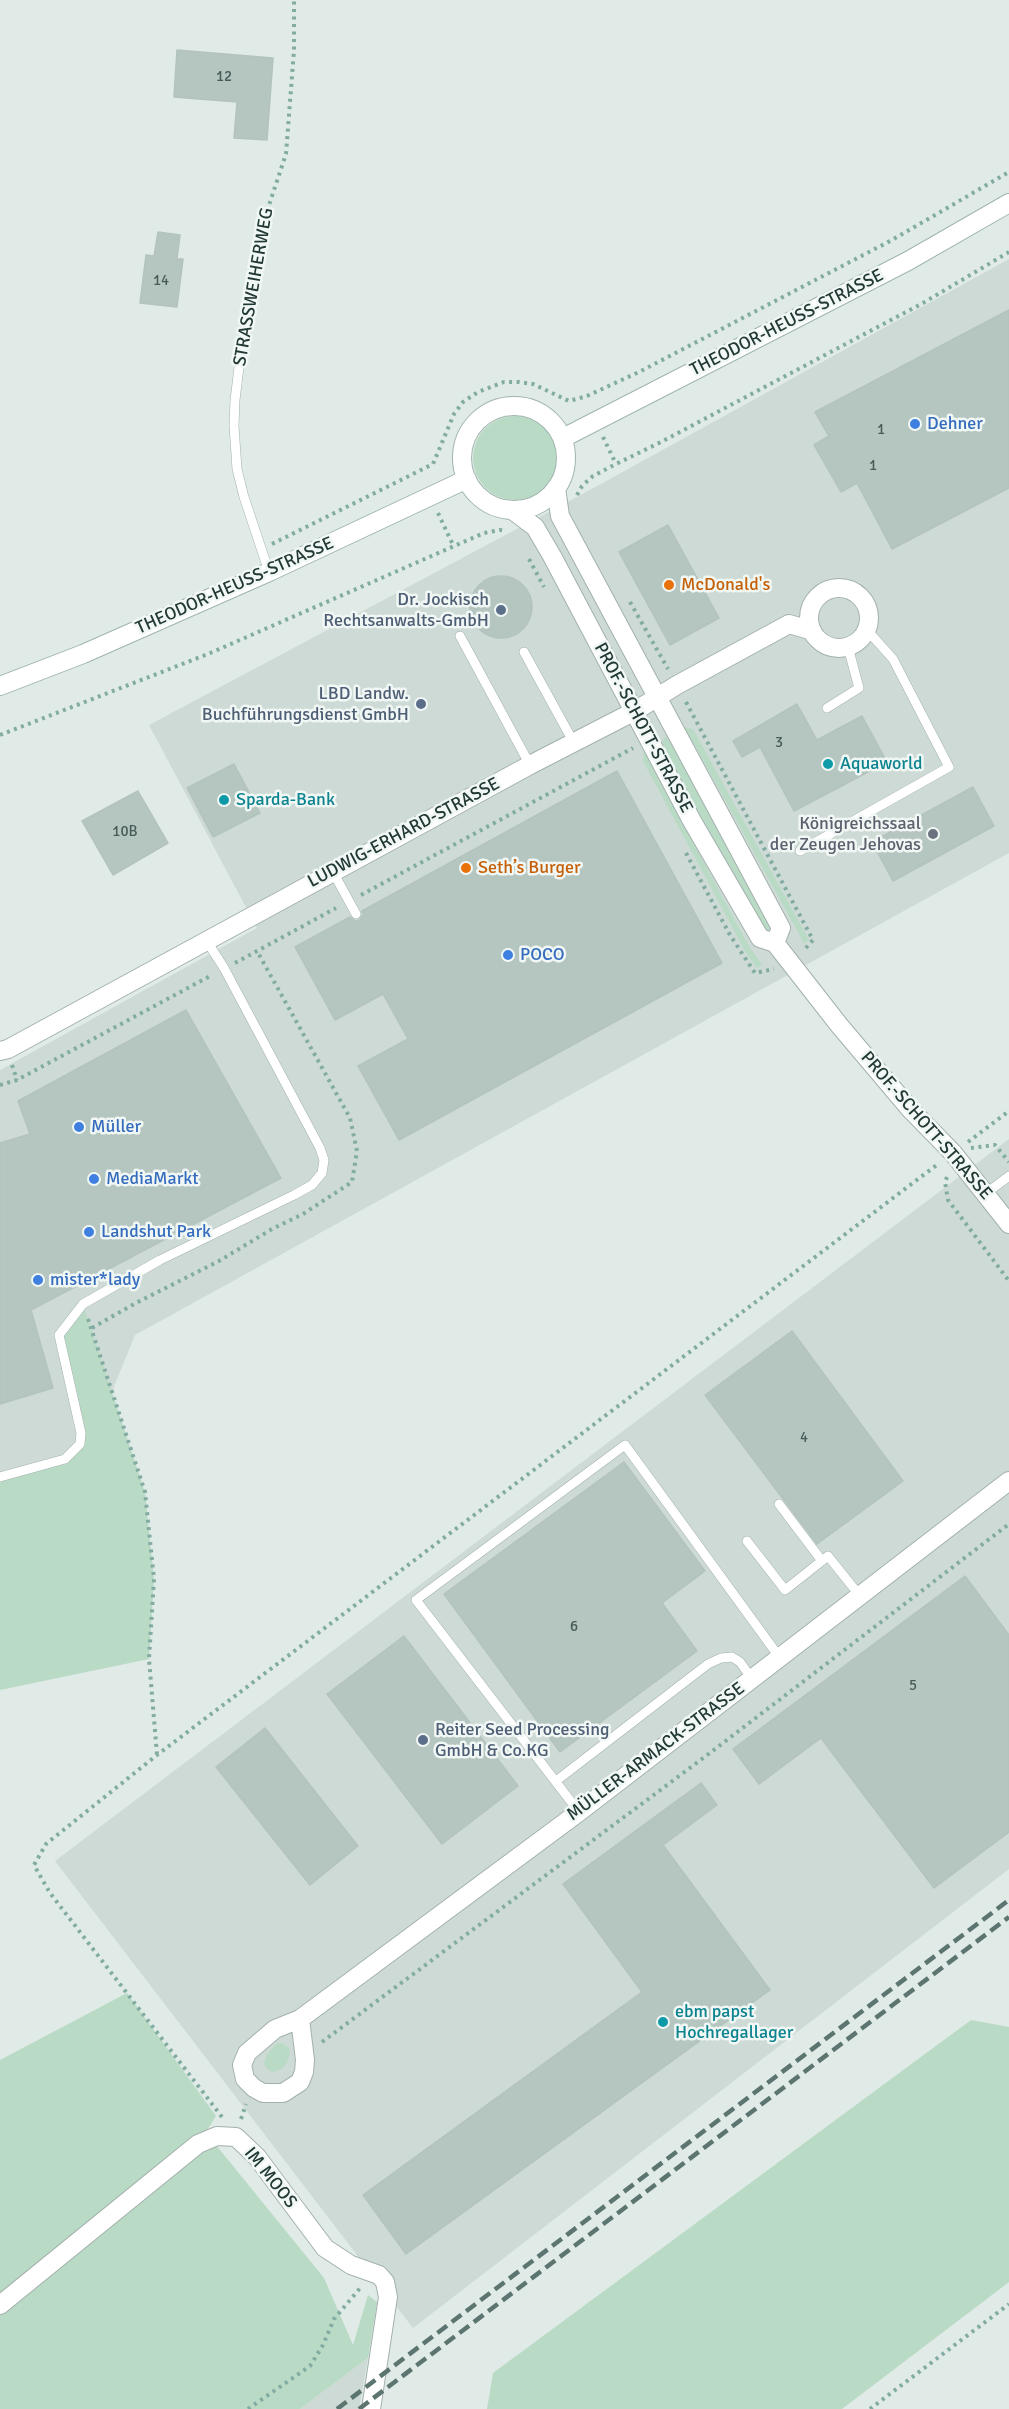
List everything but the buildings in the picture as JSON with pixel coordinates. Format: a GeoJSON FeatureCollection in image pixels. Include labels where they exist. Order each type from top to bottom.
{"type":"FeatureCollection","features":[{"type":"Feature","properties":{"kind":"street","name":"THEODOR-HEUSS-STRASSE"},"geometry":{"type":"LineString","coordinates":[[563,438],[898,266],[1009,203]]}},
{"type":"Feature","properties":{"kind":"street"},"geometry":{"type":"LineString","coordinates":[[517,405],[540,412],[557,428],[563,438],[567,455],[564,473],[556,488],[537,504],[512,510],[494,505],[485,501],[467,480],[462,456],[468,434],[483,416],[494,410],[517,405]]}},
{"type":"Feature","properties":{"kind":"street","name":"THEODOR-HEUSS-STRASSE"},"geometry":{"type":"LineString","coordinates":[[0,686],[83,654],[269,572],[467,480]]}},
{"type":"Feature","properties":{"kind":"street","name":"PROF.-SCHOTT-STRASSE"},"geometry":{"type":"LineString","coordinates":[[556,488],[558,508],[563,522],[781,928],[775,943]]}},
{"type":"Feature","properties":{"kind":"street","name":"PROF.-SCHOTT-STRASSE"},"geometry":{"type":"LineString","coordinates":[[512,510],[528,520],[540,535],[692,821],[760,938],[775,943],[839,1025],[910,1109],[953,1153],[1009,1224]]}},
{"type":"Feature","properties":{"kind":"street"},"geometry":{"type":"LineString","coordinates":[[832,588],[841,588],[857,594],[864,600],[870,616],[867,630],[863,638],[848,648],[839,649],[821,643],[810,630],[809,612],[817,597],[832,588]]}},
{"type":"Feature","properties":{"kind":"street","name":"LUDWIG-ERHARD-STRASSE"},"geometry":{"type":"LineString","coordinates":[[0,1051],[8,1049],[530,765],[635,711],[657,696],[789,624],[810,630]]}},
{"type":"Feature","properties":{"kind":"street","name":"MÜLLER-ARMACK-STRASSE"},"geometry":{"type":"LineString","coordinates":[[254,2088],[245,2079],[242,2065],[247,2053],[275,2029],[300,2019],[579,1812],[1009,1481]]}},
{"type":"Feature","properties":{"kind":"street"},"geometry":{"type":"LineString","coordinates":[[254,2088],[263,2093],[283,2093],[300,2082],[305,2060],[300,2019]]}},
{"type":"Feature","properties":{"kind":"street","name":"IM MOOS"},"geometry":{"type":"LineString","coordinates":[[0,2305],[198,2144],[217,2136],[236,2137],[257,2157],[325,2248],[368,2273],[379,2276],[385,2282],[388,2297],[372,2404]]}},
{"type":"Feature","properties":{"kind":"lane","name":"STRASSWEIHERWEG"},"geometry":{"type":"LineString","coordinates":[[262,223],[235,400],[234,426],[237,469],[269,572]]}},
{"type":"Feature","properties":{"kind":"lane"},"geometry":{"type":"LineString","coordinates":[[800,851],[950,766],[893,660],[867,630]]}},
{"type":"Feature","properties":{"kind":"lane"},"geometry":{"type":"LineString","coordinates":[[460,636],[530,765]]}},
{"type":"Feature","properties":{"kind":"lane"},"geometry":{"type":"LineString","coordinates":[[827,708],[859,688],[848,648]]}},
{"type":"Feature","properties":{"kind":"lane"},"geometry":{"type":"LineString","coordinates":[[524,652],[574,743]]}},
{"type":"Feature","properties":{"kind":"lane"},"geometry":{"type":"LineString","coordinates":[[333,872],[356,914]]}},
{"type":"Feature","properties":{"kind":"lane"},"geometry":{"type":"LineString","coordinates":[[0,1477],[65,1459],[80,1444],[81,1433],[59,1335],[82,1304],[160,1260],[312,1185],[322,1173],[324,1160],[320,1148],[224,968],[206,940]]}},
{"type":"Feature","properties":{"kind":"lane"},"geometry":{"type":"LineString","coordinates":[[985,1194],[1009,1176]]}},
{"type":"Feature","properties":{"kind":"lane"},"geometry":{"type":"LineString","coordinates":[[579,1812],[416,1600],[625,1445],[780,1658]]}},
{"type":"Feature","properties":{"kind":"lane"},"geometry":{"type":"LineString","coordinates":[[779,1504],[822,1561]]}},
{"type":"Feature","properties":{"kind":"lane"},"geometry":{"type":"LineString","coordinates":[[747,1541],[785,1590],[828,1556],[860,1596]]}},
{"type":"Feature","properties":{"kind":"lane"},"geometry":{"type":"LineString","coordinates":[[556,1781],[708,1664],[721,1658],[732,1658],[740,1662],[752,1679]]}},
{"type":"Feature","properties":{"kind":"path","name":"STRASSWEIHERWEG"},"geometry":{"type":"LineString","coordinates":[[262,223],[286,154],[294,50],[294,0]]}},
{"type":"Feature","properties":{"kind":"path"},"geometry":{"type":"LineString","coordinates":[[261,550],[433,464],[454,414],[463,402],[478,392],[504,382],[519,382],[533,384],[569,400],[587,396],[641,371],[892,240],[1009,172]]}},
{"type":"Feature","properties":{"kind":"path"},"geometry":{"type":"LineString","coordinates":[[563,522],[580,512],[577,495],[582,486],[616,464],[923,303],[1009,252]]}},
{"type":"Feature","properties":{"kind":"path"},"geometry":{"type":"LineString","coordinates":[[0,735],[208,654],[484,534],[500,530],[513,534]]}},
{"type":"Feature","properties":{"kind":"path"},"geometry":{"type":"LineString","coordinates":[[0,1085],[17,1080],[633,748]]}},
{"type":"Feature","properties":{"kind":"path"},"geometry":{"type":"LineString","coordinates":[[92,1328],[303,1214],[352,1182],[357,1151],[350,1118],[257,951]]}},
{"type":"Feature","properties":{"kind":"path"},"geometry":{"type":"LineString","coordinates":[[1009,1111],[953,1153],[945,1182],[948,1200],[1009,1281]]}},
{"type":"Feature","properties":{"kind":"path"},"geometry":{"type":"LineString","coordinates":[[953,1153],[981,1145],[994,1145],[1009,1162]]}},
{"type":"Feature","properties":{"kind":"path"},"geometry":{"type":"LineString","coordinates":[[82,1304],[92,1328],[145,1492],[154,1579],[149,1659],[157,1755]]}},
{"type":"Feature","properties":{"kind":"path"},"geometry":{"type":"LineString","coordinates":[[319,2049],[324,2040],[696,1763],[1009,1524]]}},
{"type":"Feature","properties":{"kind":"path"},"geometry":{"type":"LineString","coordinates":[[236,2137],[254,2088]]}},
{"type":"Feature","properties":{"kind":"path"},"geometry":{"type":"LineString","coordinates":[[248,2409],[310,2366],[323,2345],[334,2319],[362,2286],[368,2273]]}},
{"type":"Feature","properties":{"kind":"path"},"geometry":{"type":"LineString","coordinates":[[870,2409],[1009,2304]]}},
{"type":"Feature","properties":{"kind":"shaded area"},"geometry":{"type":"Polygon","coordinates":[[[1009,259],[1009,853],[135,1335],[77,1477],[0,1499],[0,1070],[257,928],[149,725],[590,490],[1009,259]]]}},
{"type":"Feature","properties":{"kind":"shaded area"},"geometry":{"type":"Polygon","coordinates":[[[1009,1139],[1009,1869],[413,2328],[55,1861],[1009,1139]]]}},
{"type":"Feature","properties":{"kind":"shaded area"},"geometry":{"type":"Polygon","coordinates":[[[368,2358],[359,2409],[300,2409],[368,2358]]]}},
{"type":"Feature","properties":{"kind":"green space"},"geometry":{"type":"Polygon","coordinates":[[[515,416],[538,423],[550,435],[557,458],[550,481],[538,493],[515,500],[492,493],[480,481],[473,458],[480,435],[492,423],[515,416]]]}},
{"type":"Feature","properties":{"kind":"green space"},"geometry":{"type":"Polygon","coordinates":[[[684,727],[693,729],[809,940],[804,943],[694,744],[687,741],[683,734],[684,727]]]}},
{"type":"Feature","properties":{"kind":"green space"},"geometry":{"type":"Polygon","coordinates":[[[665,737],[671,741],[773,927],[771,933],[764,931],[668,756],[662,742],[665,737]]]}},
{"type":"Feature","properties":{"kind":"green space"},"geometry":{"type":"Polygon","coordinates":[[[644,748],[654,758],[652,767],[750,948],[762,965],[757,968],[745,951],[643,761],[644,748]]]}},
{"type":"Feature","properties":{"kind":"green space"},"geometry":{"type":"Polygon","coordinates":[[[83,1304],[145,1492],[154,1579],[149,1659],[0,1690],[0,1477],[54,1461],[80,1444],[59,1335],[83,1304]]]}},
{"type":"Feature","properties":{"kind":"green space"},"geometry":{"type":"Polygon","coordinates":[[[127,1993],[216,2116],[206,2132],[203,2129],[324,2278],[353,2345],[368,2295],[377,2302],[368,2358],[300,2409],[0,2409],[0,2060],[127,1993]]]}},
{"type":"Feature","properties":{"kind":"green space"},"geometry":{"type":"Polygon","coordinates":[[[971,2020],[1009,2027],[1009,2282],[842,2409],[487,2409],[493,2373],[971,2020]]]}},
{"type":"Feature","properties":{"kind":"green space"},"geometry":{"type":"Polygon","coordinates":[[[282,2043],[289,2048],[287,2063],[280,2070],[272,2072],[264,2064],[266,2056],[276,2044],[282,2043]]]}},
{"type":"Feature","properties":{"kind":"railway"},"geometry":{"type":"LineString","coordinates":[[337,2409],[1009,1900]]}},
{"type":"Feature","properties":{"kind":"railway"},"geometry":{"type":"LineString","coordinates":[[359,2409],[1009,1917]]}},
{"type":"Feature","properties":{"kind":"place","name":"Dehner"},"geometry":{"type":"Point","coordinates":[915,424]}},
{"type":"Feature","properties":{"kind":"place","name":"McDonald's"},"geometry":{"type":"Point","coordinates":[669,585]}},
{"type":"Feature","properties":{"kind":"place","name":"Dr. Jockisch Rechtsanwalts-GmbH"},"geometry":{"type":"Point","coordinates":[501,610]}},
{"type":"Feature","properties":{"kind":"place","name":"LBD Landw. Buchführungsdienst GmbH"},"geometry":{"type":"Point","coordinates":[421,704]}},
{"type":"Feature","properties":{"kind":"place","name":"Aquaworld"},"geometry":{"type":"Point","coordinates":[828,764]}},
{"type":"Feature","properties":{"kind":"place","name":"Sparda-Bank"},"geometry":{"type":"Point","coordinates":[224,800]}},
{"type":"Feature","properties":{"kind":"place","name":"Königreichssaal der Zeugen Jehovas"},"geometry":{"type":"Point","coordinates":[933,834]}},
{"type":"Feature","properties":{"kind":"place","name":"Seth’s Burger"},"geometry":{"type":"Point","coordinates":[466,868]}},
{"type":"Feature","properties":{"kind":"place","name":"POCO"},"geometry":{"type":"Point","coordinates":[508,955]}},
{"type":"Feature","properties":{"kind":"place","name":"Müller"},"geometry":{"type":"Point","coordinates":[79,1127]}},
{"type":"Feature","properties":{"kind":"place","name":"MediaMarkt"},"geometry":{"type":"Point","coordinates":[94,1179]}},
{"type":"Feature","properties":{"kind":"place","name":"Landshut Park"},"geometry":{"type":"Point","coordinates":[89,1232]}},
{"type":"Feature","properties":{"kind":"place","name":"mister*lady"},"geometry":{"type":"Point","coordinates":[38,1280]}},
{"type":"Feature","properties":{"kind":"place","name":"Reiter Seed Processing GmbH & Co.KG"},"geometry":{"type":"Point","coordinates":[423,1740]}},
{"type":"Feature","properties":{"kind":"place","name":"ebm papst Hochregallager"},"geometry":{"type":"Point","coordinates":[663,2022]}}]}
